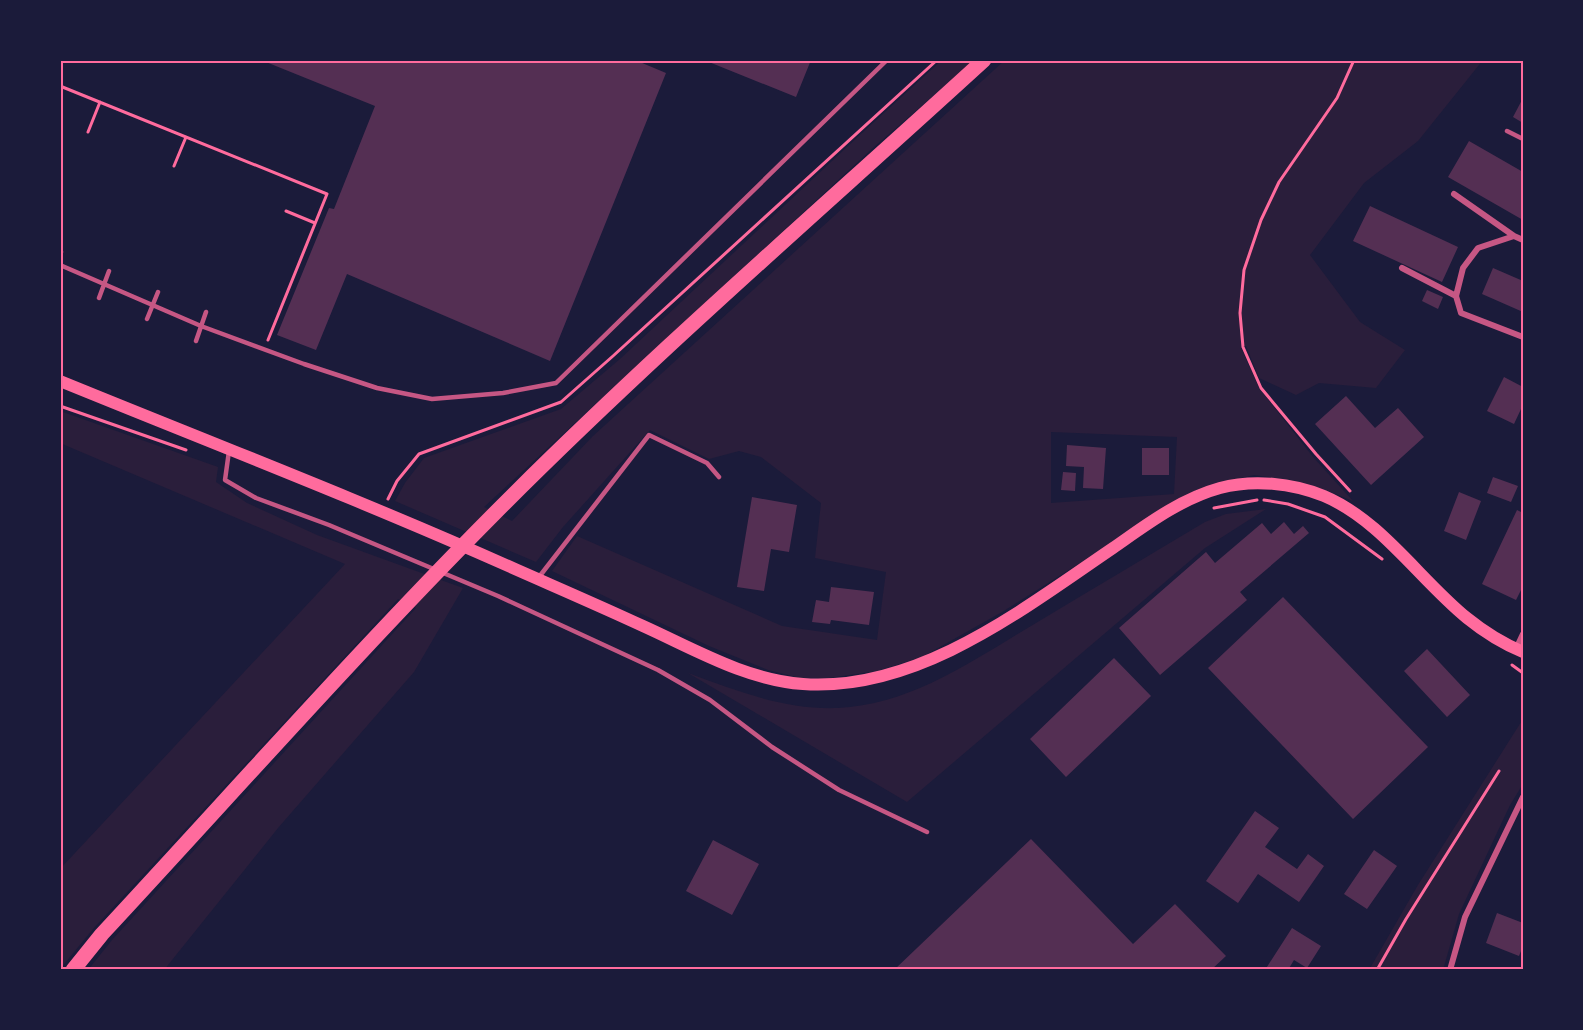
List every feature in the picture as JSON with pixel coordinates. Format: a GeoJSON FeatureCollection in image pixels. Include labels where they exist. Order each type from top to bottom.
{"type":"FeatureCollection","features":[{"type":"Feature","properties":{"kind":"main road"},"geometry":{"type":"LineString","coordinates":[[73,970],[102,934],[407,603],[495,512],[619,393],[984,60]]}},
{"type":"Feature","properties":{"kind":"main road"},"geometry":{"type":"LineString","coordinates":[[60,381],[454,542],[706,656],[767,679],[801,684],[832,685],[878,678],[922,663],[1003,622],[1174,508],[1220,488],[1253,483],[1281,484],[1324,496],[1361,517],[1468,619],[1519,651]]}},
{"type":"Feature","properties":{"kind":"street"},"geometry":{"type":"LineString","coordinates":[[1454,194],[1523,240]]}},
{"type":"Feature","properties":{"kind":"street"},"geometry":{"type":"LineString","coordinates":[[1514,236],[1478,248],[1463,268],[1456,296],[1461,313],[1523,337]]}},
{"type":"Feature","properties":{"kind":"street"},"geometry":{"type":"LineString","coordinates":[[1402,268],[1456,296]]}},
{"type":"Feature","properties":{"kind":"street"},"geometry":{"type":"LineString","coordinates":[[1519,651],[1523,634]]}},
{"type":"Feature","properties":{"kind":"street"},"geometry":{"type":"LineString","coordinates":[[1450,970],[1465,917],[1523,797]]}},
{"type":"Feature","properties":{"kind":"lane"},"geometry":{"type":"LineString","coordinates":[[60,265],[201,326],[264,350],[378,387],[432,399],[502,393],[556,383],[886,60]]}},
{"type":"Feature","properties":{"kind":"lane"},"geometry":{"type":"LineString","coordinates":[[1507,131],[1523,139]]}},
{"type":"Feature","properties":{"kind":"lane"},"geometry":{"type":"LineString","coordinates":[[99,298],[109,272]]}},
{"type":"Feature","properties":{"kind":"lane"},"geometry":{"type":"LineString","coordinates":[[147,319],[158,292]]}},
{"type":"Feature","properties":{"kind":"lane"},"geometry":{"type":"LineString","coordinates":[[196,341],[206,312]]}},
{"type":"Feature","properties":{"kind":"lane"},"geometry":{"type":"LineString","coordinates":[[538,579],[649,435],[707,464],[719,477]]}},
{"type":"Feature","properties":{"kind":"lane"},"geometry":{"type":"LineString","coordinates":[[229,450],[225,480],[256,498],[328,525],[498,596],[658,670],[710,700],[772,747],[839,790],[927,832]]}},
{"type":"Feature","properties":{"kind":"path"},"geometry":{"type":"LineString","coordinates":[[1351,492],[1261,388],[1243,347],[1240,313],[1244,270],[1261,220],[1279,182],[1337,98],[1354,60]]}},
{"type":"Feature","properties":{"kind":"path"},"geometry":{"type":"LineString","coordinates":[[60,86],[327,194],[264,350]]}},
{"type":"Feature","properties":{"kind":"path"},"geometry":{"type":"LineString","coordinates":[[88,132],[100,102]]}},
{"type":"Feature","properties":{"kind":"path"},"geometry":{"type":"LineString","coordinates":[[174,166],[186,137]]}},
{"type":"Feature","properties":{"kind":"path"},"geometry":{"type":"LineString","coordinates":[[286,211],[316,223]]}},
{"type":"Feature","properties":{"kind":"path"},"geometry":{"type":"LineString","coordinates":[[60,406],[196,454]]}},
{"type":"Feature","properties":{"kind":"path"},"geometry":{"type":"LineString","coordinates":[[1206,510],[1261,500],[1288,504],[1325,517],[1382,559]]}},
{"type":"Feature","properties":{"kind":"path"},"geometry":{"type":"LineString","coordinates":[[1504,660],[1523,672]]}},
{"type":"Feature","properties":{"kind":"path"},"geometry":{"type":"LineString","coordinates":[[1377,970],[1406,919],[1499,771]]}},
{"type":"Feature","properties":{"kind":"shaded area"},"geometry":{"type":"Polygon","coordinates":[[[942,60],[975,60],[874,147],[484,507],[512,521],[593,436],[1005,60],[1483,60],[1418,141],[1364,183],[1310,255],[1360,322],[1405,350],[1376,388],[1319,383],[1296,395],[1259,378],[1246,346],[1241,348],[1259,388],[1313,457],[1353,501],[1291,480],[1254,475],[1224,482],[1118,539],[1002,612],[922,657],[877,671],[829,678],[800,678],[768,670],[709,646],[552,571],[577,536],[782,626],[877,640],[886,572],[815,558],[821,503],[761,457],[739,451],[709,459],[650,430],[563,527],[536,562],[395,501],[424,458],[561,409],[620,359],[942,60]],[[1051,432],[1051,503],[1174,494],[1177,437],[1051,432]]]}},
{"type":"Feature","properties":{"kind":"shaded area"},"geometry":{"type":"Polygon","coordinates":[[[60,411],[218,467],[216,482],[247,503],[317,535],[463,588],[414,672],[278,828],[164,970],[88,970],[112,940],[416,608],[398,599],[93,929],[60,969],[60,869],[345,564],[60,443],[60,411]]]}},
{"type":"Feature","properties":{"kind":"shaded area"},"geometry":{"type":"Polygon","coordinates":[[[1266,509],[1205,548],[907,802],[688,673],[762,698],[799,706],[838,708],[866,705],[892,698],[919,689],[969,663],[1205,522],[1226,514],[1266,509]]]}},
{"type":"Feature","properties":{"kind":"shaded area"},"geometry":{"type":"Polygon","coordinates":[[[1523,719],[1523,784],[1510,805],[1459,914],[1443,970],[1369,970],[1418,885],[1523,719]]]}},
{"type":"Feature","properties":{"kind":"building"},"geometry":{"type":"Polygon","coordinates":[[[261,60],[635,60],[666,73],[550,361],[347,274],[316,350],[277,335],[329,208],[334,209],[375,106],[261,60]]]}},
{"type":"Feature","properties":{"kind":"building"},"geometry":{"type":"Polygon","coordinates":[[[704,60],[811,60],[796,97],[704,60]]]}},
{"type":"Feature","properties":{"kind":"building"},"geometry":{"type":"Polygon","coordinates":[[[1523,98],[1523,123],[1513,117],[1523,98]]]}},
{"type":"Feature","properties":{"kind":"building"},"geometry":{"type":"Polygon","coordinates":[[[1469,141],[1523,172],[1523,220],[1448,177],[1469,141]]]}},
{"type":"Feature","properties":{"kind":"building"},"geometry":{"type":"Polygon","coordinates":[[[1370,206],[1458,247],[1442,282],[1353,241],[1370,206]]]}},
{"type":"Feature","properties":{"kind":"building"},"geometry":{"type":"Polygon","coordinates":[[[1493,268],[1523,281],[1523,312],[1482,294],[1493,268]]]}},
{"type":"Feature","properties":{"kind":"building"},"geometry":{"type":"Polygon","coordinates":[[[1427,290],[1443,297],[1438,309],[1422,301],[1427,290]]]}},
{"type":"Feature","properties":{"kind":"building"},"geometry":{"type":"Polygon","coordinates":[[[1504,377],[1523,387],[1523,410],[1521,409],[1514,424],[1487,411],[1504,377]]]}},
{"type":"Feature","properties":{"kind":"building"},"geometry":{"type":"Polygon","coordinates":[[[1346,396],[1375,428],[1398,408],[1424,437],[1371,485],[1315,424],[1346,396]]]}},
{"type":"Feature","properties":{"kind":"building"},"geometry":{"type":"Polygon","coordinates":[[[1067,445],[1106,448],[1103,489],[1083,488],[1084,467],[1066,466],[1067,445]]]}},
{"type":"Feature","properties":{"kind":"building"},"geometry":{"type":"Polygon","coordinates":[[[1142,448],[1169,448],[1169,475],[1142,475],[1142,448]]]}},
{"type":"Feature","properties":{"kind":"building"},"geometry":{"type":"Polygon","coordinates":[[[1063,472],[1076,473],[1075,491],[1061,490],[1063,472]]]}},
{"type":"Feature","properties":{"kind":"building"},"geometry":{"type":"Polygon","coordinates":[[[1493,477],[1518,486],[1511,502],[1487,493],[1493,477]]]}},
{"type":"Feature","properties":{"kind":"building"},"geometry":{"type":"Polygon","coordinates":[[[1459,492],[1481,501],[1466,540],[1444,531],[1459,492]]]}},
{"type":"Feature","properties":{"kind":"building"},"geometry":{"type":"Polygon","coordinates":[[[752,497],[797,505],[789,552],[771,549],[764,591],[737,587],[752,497]]]}},
{"type":"Feature","properties":{"kind":"building"},"geometry":{"type":"Polygon","coordinates":[[[1517,510],[1523,513],[1523,586],[1516,600],[1482,584],[1517,510]]]}},
{"type":"Feature","properties":{"kind":"building"},"geometry":{"type":"Polygon","coordinates":[[[1284,522],[1294,534],[1303,526],[1309,533],[1240,592],[1247,600],[1160,675],[1119,628],[1206,552],[1215,563],[1262,523],[1271,534],[1284,522]]]}},
{"type":"Feature","properties":{"kind":"building"},"geometry":{"type":"Polygon","coordinates":[[[831,587],[874,592],[869,625],[831,620],[830,624],[812,622],[816,600],[829,602],[831,587]]]}},
{"type":"Feature","properties":{"kind":"building"},"geometry":{"type":"Polygon","coordinates":[[[1283,597],[1428,747],[1353,819],[1208,668],[1283,597]]]}},
{"type":"Feature","properties":{"kind":"building"},"geometry":{"type":"Polygon","coordinates":[[[1427,649],[1470,695],[1447,717],[1404,671],[1427,649]]]}},
{"type":"Feature","properties":{"kind":"building"},"geometry":{"type":"Polygon","coordinates":[[[1114,658],[1151,696],[1066,777],[1030,739],[1114,658]]]}},
{"type":"Feature","properties":{"kind":"building"},"geometry":{"type":"Polygon","coordinates":[[[1255,811],[1279,828],[1265,847],[1297,869],[1308,854],[1324,866],[1299,902],[1258,874],[1238,903],[1206,881],[1255,811]]]}},
{"type":"Feature","properties":{"kind":"building"},"geometry":{"type":"Polygon","coordinates":[[[1031,839],[1133,944],[1175,904],[1226,956],[1211,970],[894,970],[1031,839]]]}},
{"type":"Feature","properties":{"kind":"building"},"geometry":{"type":"Polygon","coordinates":[[[713,840],[759,864],[732,915],[686,891],[713,840]]]}},
{"type":"Feature","properties":{"kind":"building"},"geometry":{"type":"Polygon","coordinates":[[[1374,850],[1397,866],[1367,909],[1344,894],[1374,850]]]}},
{"type":"Feature","properties":{"kind":"building"},"geometry":{"type":"Polygon","coordinates":[[[1497,913],[1523,923],[1523,946],[1519,956],[1486,943],[1497,913]]]}},
{"type":"Feature","properties":{"kind":"building"},"geometry":{"type":"Polygon","coordinates":[[[1292,928],[1321,946],[1307,968],[1294,960],[1288,970],[1265,970],[1292,928]]]}}]}
